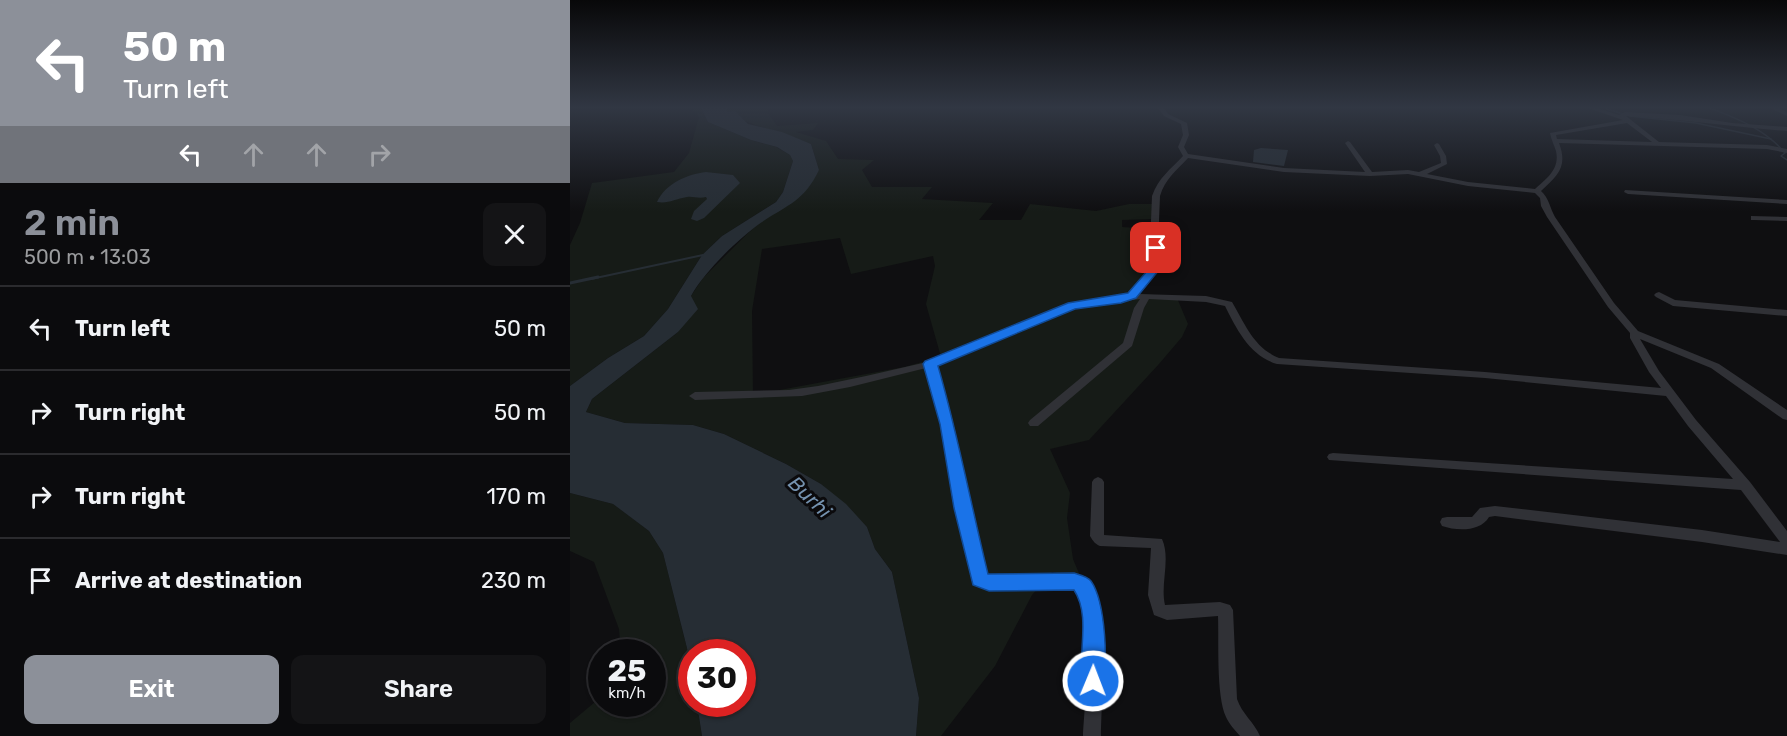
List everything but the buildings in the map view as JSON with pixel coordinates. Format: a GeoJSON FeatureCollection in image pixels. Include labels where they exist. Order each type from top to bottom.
{"type":"FeatureCollection","features":[{"type":"Feature","properties":{"kind":"street"},"geometry":{"type":"LineString","coordinates":[[1183,142],[1181,147],[1186,156]]}},
{"type":"Feature","properties":{"kind":"street"},"geometry":{"type":"LineString","coordinates":[[1537,191],[1558,170],[1561,163],[1557,142]]}},
{"type":"Feature","properties":{"kind":"street"},"geometry":{"type":"LineString","coordinates":[[1624,142],[1767,147],[1787,151]]}},
{"type":"Feature","properties":{"kind":"street"},"geometry":{"type":"LineString","coordinates":[[1348,143],[1370,174]]}},
{"type":"Feature","properties":{"kind":"street"},"geometry":{"type":"LineString","coordinates":[[1421,174],[1444,164],[1443,156],[1437,145]]}},
{"type":"Feature","properties":{"kind":"street"},"geometry":{"type":"LineString","coordinates":[[1186,156],[1284,170],[1370,174],[1404,172],[1474,185],[1537,191],[1544,197],[1545,206],[1551,217],[1611,305],[1635,333],[1714,366],[1787,416]]}},
{"type":"Feature","properties":{"kind":"street"},"geometry":{"type":"LineString","coordinates":[[1132,296],[1153,270],[1156,196],[1159,185],[1163,177],[1186,156]]}},
{"type":"Feature","properties":{"kind":"street"},"geometry":{"type":"LineString","coordinates":[[1628,192],[1787,202]]}},
{"type":"Feature","properties":{"kind":"street"},"geometry":{"type":"LineString","coordinates":[[1754,218],[1787,219]]}},
{"type":"Feature","properties":{"kind":"street"},"geometry":{"type":"LineString","coordinates":[[1659,295],[1673,303],[1787,313]]}},
{"type":"Feature","properties":{"kind":"street"},"geometry":{"type":"LineString","coordinates":[[695,396],[753,396],[804,392],[930,364],[1073,305],[1132,296],[1206,299],[1229,304],[1238,324],[1254,344],[1265,356],[1277,361],[1450,372],[1671,393]]}},
{"type":"Feature","properties":{"kind":"street"},"geometry":{"type":"LineString","coordinates":[[1034,423],[1128,344],[1139,308],[1145,298]]}},
{"type":"Feature","properties":{"kind":"street"},"geometry":{"type":"LineString","coordinates":[[1635,333],[1635,338],[1654,372],[1787,541]]}},
{"type":"Feature","properties":{"kind":"street"},"geometry":{"type":"LineString","coordinates":[[930,364],[947,424],[980,580],[989,583],[1074,581],[1085,589],[1094,639],[1092,736]]}},
{"type":"Feature","properties":{"kind":"street"},"geometry":{"type":"LineString","coordinates":[[1333,457],[1745,485]]}},
{"type":"Feature","properties":{"kind":"street"},"geometry":{"type":"LineString","coordinates":[[1098,482],[1097,536],[1100,540],[1157,543],[1159,562],[1156,599],[1159,610],[1167,613],[1225,610],[1229,699],[1233,713],[1251,736]]}},
{"type":"Feature","properties":{"kind":"street"},"geometry":{"type":"LineString","coordinates":[[1447,522],[1478,522],[1485,512],[1495,511],[1679,533],[1787,549]]}},
{"type":"Feature","properties":{"kind":"shaded area"},"geometry":{"type":"Polygon","coordinates":[[[692,142],[759,142],[776,147],[790,155],[793,161],[783,192],[776,202],[722,236],[702,255],[668,309],[644,336],[608,358],[570,386],[570,245],[580,223],[592,183],[674,172],[689,153],[692,142]]]}},
{"type":"Feature","properties":{"kind":"shaded area"},"geometry":{"type":"Polygon","coordinates":[[[806,142],[827,142],[838,159],[874,160],[862,170],[872,187],[932,187],[922,199],[993,203],[979,220],[1021,220],[1030,204],[1096,211],[1129,204],[1155,204],[1154,219],[1122,220],[1122,227],[1137,228],[1139,237],[1154,236],[1154,264],[1129,292],[1177,298],[1188,324],[1182,337],[1159,364],[1089,440],[1050,449],[1070,493],[1067,518],[1073,559],[1081,578],[1052,572],[1032,595],[995,666],[941,736],[916,736],[919,698],[892,572],[875,549],[867,527],[821,484],[724,434],[693,425],[625,423],[586,412],[592,399],[678,332],[691,296],[703,278],[748,233],[819,170],[811,144],[806,142]],[[840,238],[762,249],[752,311],[753,395],[904,367],[941,357],[926,304],[935,266],[933,256],[851,274],[840,238]]]}},
{"type":"Feature","properties":{"kind":"shaded area"},"geometry":{"type":"Polygon","coordinates":[[[570,493],[613,504],[649,531],[663,553],[685,639],[678,639],[678,717],[699,717],[702,736],[570,736],[570,723],[588,708],[588,717],[666,717],[666,639],[620,639],[619,629],[594,562],[570,551],[570,493]]]}},
{"type":"Feature","properties":{"kind":"water","name":"Burhi"},"geometry":{"type":"Polygon","coordinates":[[[760,142],[811,144],[819,170],[808,189],[788,206],[753,229],[713,266],[691,296],[698,309],[678,332],[592,399],[586,412],[625,423],[693,425],[724,434],[821,484],[846,504],[867,527],[875,549],[892,572],[919,698],[916,736],[702,736],[699,717],[756,717],[756,639],[685,639],[663,553],[649,531],[613,504],[570,493],[570,386],[608,358],[644,336],[668,309],[702,255],[722,236],[776,202],[783,192],[793,161],[790,155],[777,147],[760,142]]]}},
{"type":"Feature","properties":{"kind":"water"},"geometry":{"type":"Polygon","coordinates":[[[1261,148],[1288,150],[1284,166],[1253,162],[1254,150],[1261,148]]]}},
{"type":"Feature","properties":{"kind":"water"},"geometry":{"type":"Polygon","coordinates":[[[706,172],[733,175],[740,183],[704,218],[697,221],[691,219],[694,211],[707,199],[706,197],[687,197],[668,202],[657,202],[665,190],[677,181],[706,172]]]}},
{"type":"Feature","properties":{"kind":"waterway"},"geometry":{"type":"LineString","coordinates":[[1774,142],[1785,153],[1781,156],[1787,160]]}},
{"type":"Feature","properties":{"kind":"waterway"},"geometry":{"type":"LineString","coordinates":[[591,279],[703,255]]}},
{"type":"Feature","properties":{"kind":"waterway"},"geometry":{"type":"LineString","coordinates":[[570,283],[598,277]]}},
{"type":"Feature","properties":{"kind":"route"},"geometry":{"type":"LineString","coordinates":[[1093,681],[1094,639],[1091,614],[1085,589],[1081,584],[1074,581],[989,583],[980,580],[947,424],[935,374],[930,364],[1073,305],[1132,296],[1153,270],[1156,248]]}}]}
